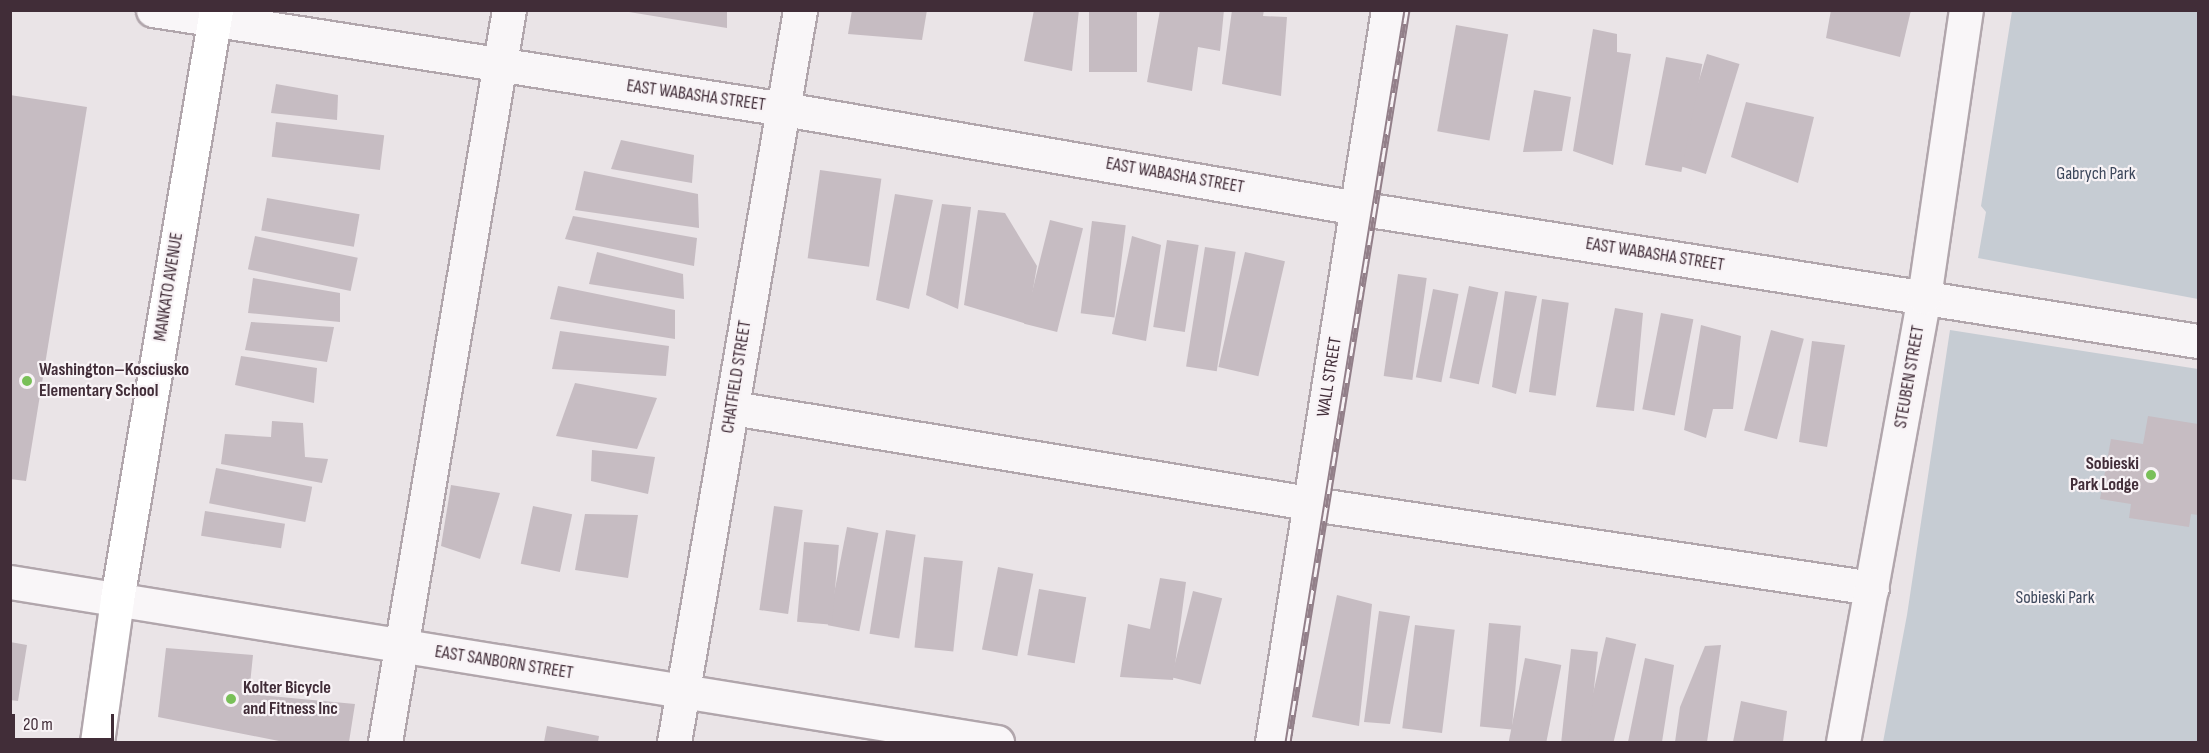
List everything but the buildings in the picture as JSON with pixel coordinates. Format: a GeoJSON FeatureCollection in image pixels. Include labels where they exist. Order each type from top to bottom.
{"type":"FeatureCollection","features":[{"type":"Feature","properties":{"kind":"main road","name":"MANKATO AVENUE"},"geometry":{"type":"LineString","coordinates":[[97,742],[117,599],[215,16]]}},
{"type":"Feature","properties":{"kind":"street","name":"EAST WABASHA STREET"},"geometry":{"type":"LineString","coordinates":[[153,10],[215,16],[500,65],[784,109],[1357,208],[2199,340]]}},
{"type":"Feature","properties":{"kind":"street"},"geometry":{"type":"LineString","coordinates":[[384,742],[509,10]]}},
{"type":"Feature","properties":{"kind":"street","name":"CHATFIELD STREET"},"geometry":{"type":"LineString","coordinates":[[674,742],[800,10]]}},
{"type":"Feature","properties":{"kind":"street","name":"WALL STREET"},"geometry":{"type":"LineString","coordinates":[[1272,742],[1388,10]]}},
{"type":"Feature","properties":{"kind":"street","name":"STEUBEN STREET"},"geometry":{"type":"LineString","coordinates":[[1843,742],[1924,297],[1966,10]]}},
{"type":"Feature","properties":{"kind":"street"},"geometry":{"type":"LineString","coordinates":[[733,408],[1310,503],[1872,588]]}},
{"type":"Feature","properties":{"kind":"street","name":"EAST SANBORN STREET"},"geometry":{"type":"LineString","coordinates":[[10,582],[683,693],[997,742]]}},
{"type":"Feature","properties":{"kind":"green space","name":"Gabrych Park"},"geometry":{"type":"Polygon","coordinates":[[[2012,11],[2198,11],[2198,299],[1978,258],[1986,212],[1981,206],[2012,11]]]}},
{"type":"Feature","properties":{"kind":"green space","name":"Sobieski Park"},"geometry":{"type":"Polygon","coordinates":[[[1950,330],[2198,369],[2198,742],[1883,742],[1907,615],[1950,330]]]}},
{"type":"Feature","properties":{"kind":"railway"},"geometry":{"type":"LineString","coordinates":[[1288,742],[1407,10]]}},
{"type":"Feature","properties":{"kind":"place","name":"Washington–Kosciusko Elementary School"},"geometry":{"type":"Point","coordinates":[27,381]}},
{"type":"Feature","properties":{"kind":"place","name":"Sobieski Park Lodge"},"geometry":{"type":"Point","coordinates":[2151,475]}},
{"type":"Feature","properties":{"kind":"place","name":"Kolter Bicycle and Fitness Inc"},"geometry":{"type":"Point","coordinates":[231,699]}}]}
